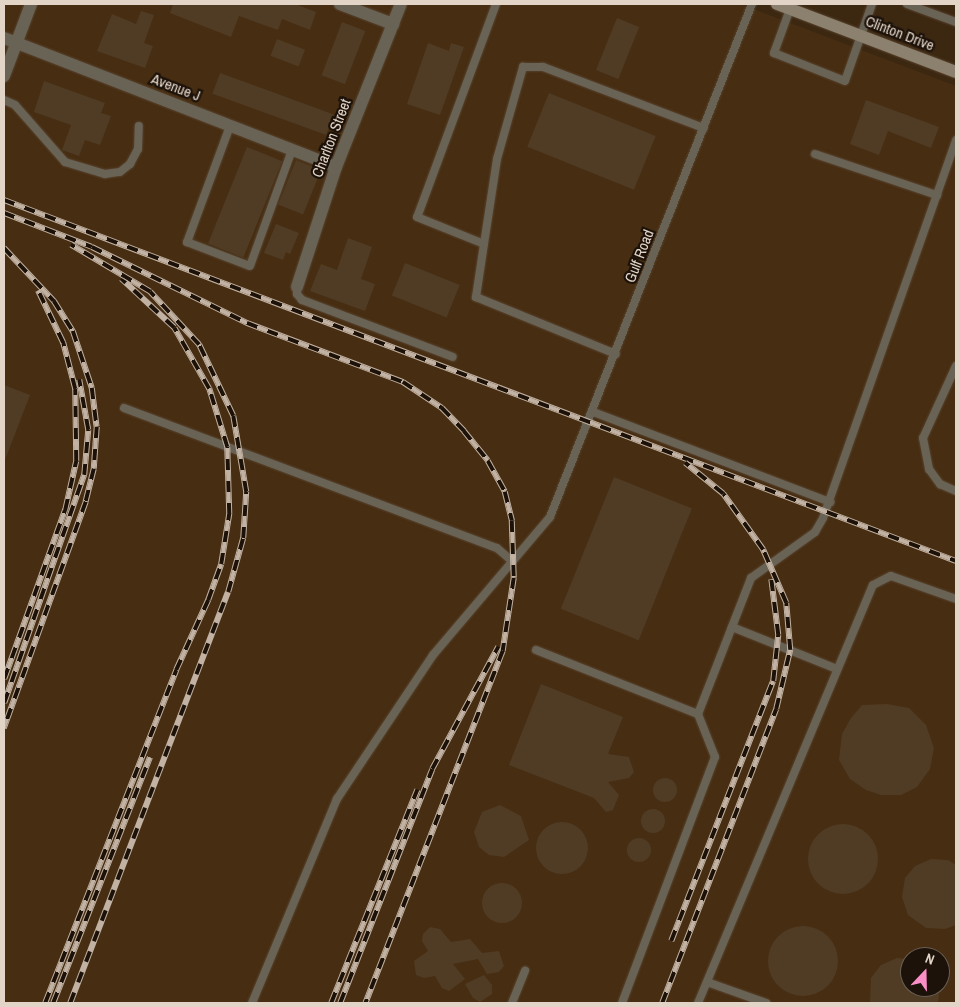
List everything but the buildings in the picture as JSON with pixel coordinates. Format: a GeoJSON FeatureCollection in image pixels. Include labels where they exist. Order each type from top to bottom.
{"type":"FeatureCollection","features":[{"type":"Feature","properties":{"kind":"main road","name":"Clinton Drive"},"geometry":{"type":"LineString","coordinates":[[777,4],[956,72]]}},
{"type":"Feature","properties":{"kind":"street"},"geometry":{"type":"LineString","coordinates":[[4,76],[31,4]]}},
{"type":"Feature","properties":{"kind":"street"},"geometry":{"type":"LineString","coordinates":[[340,4],[393,24]]}},
{"type":"Feature","properties":{"kind":"street","name":"Charlton Street"},"geometry":{"type":"LineString","coordinates":[[297,287],[336,167],[401,4]]}},
{"type":"Feature","properties":{"kind":"street","name":"Avenue J"},"geometry":{"type":"LineString","coordinates":[[4,38],[336,167]]}},
{"type":"Feature","properties":{"kind":"lane"},"geometry":{"type":"LineString","coordinates":[[484,244],[417,217],[496,4]]}},
{"type":"Feature","properties":{"kind":"lane","name":"Gulf Road"},"geometry":{"type":"LineString","coordinates":[[512,560],[550,518],[752,4]]}},
{"type":"Feature","properties":{"kind":"lane"},"geometry":{"type":"LineString","coordinates":[[790,9],[774,53],[844,81],[872,4]]}},
{"type":"Feature","properties":{"kind":"lane"},"geometry":{"type":"LineString","coordinates":[[907,4],[956,22]]}},
{"type":"Feature","properties":{"kind":"lane"},"geometry":{"type":"LineString","coordinates":[[616,354],[476,298],[497,159],[523,66],[543,67],[704,128]]}},
{"type":"Feature","properties":{"kind":"lane"},"geometry":{"type":"LineString","coordinates":[[4,100],[15,105],[65,162],[105,174],[120,172],[130,164],[138,149],[139,126]]}},
{"type":"Feature","properties":{"kind":"lane"},"geometry":{"type":"LineString","coordinates":[[230,126],[187,242],[205,249],[250,266],[292,150]]}},
{"type":"Feature","properties":{"kind":"lane"},"geometry":{"type":"LineString","coordinates":[[622,1003],[715,757],[698,714],[751,578],[815,532],[830,502],[956,140]]}},
{"type":"Feature","properties":{"kind":"lane"},"geometry":{"type":"LineString","coordinates":[[815,154],[937,195]]}},
{"type":"Feature","properties":{"kind":"lane"},"geometry":{"type":"LineString","coordinates":[[297,287],[297,294],[302,300],[453,358]]}},
{"type":"Feature","properties":{"kind":"lane"},"geometry":{"type":"LineString","coordinates":[[956,366],[923,438],[929,470],[940,484],[956,491]]}},
{"type":"Feature","properties":{"kind":"lane"},"geometry":{"type":"LineString","coordinates":[[124,408],[497,548],[512,560],[433,655],[337,799],[252,1003]]}},
{"type":"Feature","properties":{"kind":"lane"},"geometry":{"type":"LineString","coordinates":[[593,412],[830,502]]}},
{"type":"Feature","properties":{"kind":"lane"},"geometry":{"type":"LineString","coordinates":[[698,1003],[868,593],[881,578],[903,578],[956,599]]}},
{"type":"Feature","properties":{"kind":"lane"},"geometry":{"type":"LineString","coordinates":[[732,627],[837,669]]}},
{"type":"Feature","properties":{"kind":"lane"},"geometry":{"type":"LineString","coordinates":[[536,650],[698,714]]}},
{"type":"Feature","properties":{"kind":"lane"},"geometry":{"type":"LineString","coordinates":[[512,1003],[525,970]]}},
{"type":"Feature","properties":{"kind":"lane"},"geometry":{"type":"LineString","coordinates":[[707,982],[766,1003]]}},
{"type":"Feature","properties":{"kind":"shaded area"},"geometry":{"type":"Polygon","coordinates":[[[4,4],[740,4],[956,86],[956,1003],[4,1003],[4,4]]]}},
{"type":"Feature","properties":{"kind":"railway"},"geometry":{"type":"LineString","coordinates":[[4,200],[956,561]]}},
{"type":"Feature","properties":{"kind":"railway"},"geometry":{"type":"LineString","coordinates":[[4,213],[92,247],[247,323],[403,382],[442,408],[464,431],[488,461],[505,492],[512,521],[514,578],[503,651],[366,1003]]}},
{"type":"Feature","properties":{"kind":"railway"},"geometry":{"type":"LineString","coordinates":[[70,1003],[228,592],[243,538],[246,492],[233,416],[199,345],[150,292],[71,245]]}},
{"type":"Feature","properties":{"kind":"railway"},"geometry":{"type":"LineString","coordinates":[[4,248],[54,301],[73,331],[92,388],[97,427],[94,469],[86,502],[4,729]]}},
{"type":"Feature","properties":{"kind":"railway"},"geometry":{"type":"LineString","coordinates":[[45,1003],[176,670],[208,600],[221,564],[229,514],[227,447],[209,389],[174,328],[121,279]]}},
{"type":"Feature","properties":{"kind":"railway"},"geometry":{"type":"LineString","coordinates":[[4,679],[65,510],[76,461],[75,389],[63,343],[38,291]]}},
{"type":"Feature","properties":{"kind":"railway"},"geometry":{"type":"LineString","coordinates":[[4,703],[84,475],[88,430],[79,380]]}},
{"type":"Feature","properties":{"kind":"railway"},"geometry":{"type":"LineString","coordinates":[[662,1003],[776,709],[790,650],[786,603],[763,550],[723,494],[685,463]]}},
{"type":"Feature","properties":{"kind":"railway"},"geometry":{"type":"LineString","coordinates":[[671,941],[773,681],[778,635],[771,579]]}},
{"type":"Feature","properties":{"kind":"railway"},"geometry":{"type":"LineString","coordinates":[[340,1003],[432,769],[498,647]]}},
{"type":"Feature","properties":{"kind":"railway"},"geometry":{"type":"LineString","coordinates":[[53,1003],[150,757]]}},
{"type":"Feature","properties":{"kind":"railway"},"geometry":{"type":"LineString","coordinates":[[331,1003],[417,790]]}}]}
